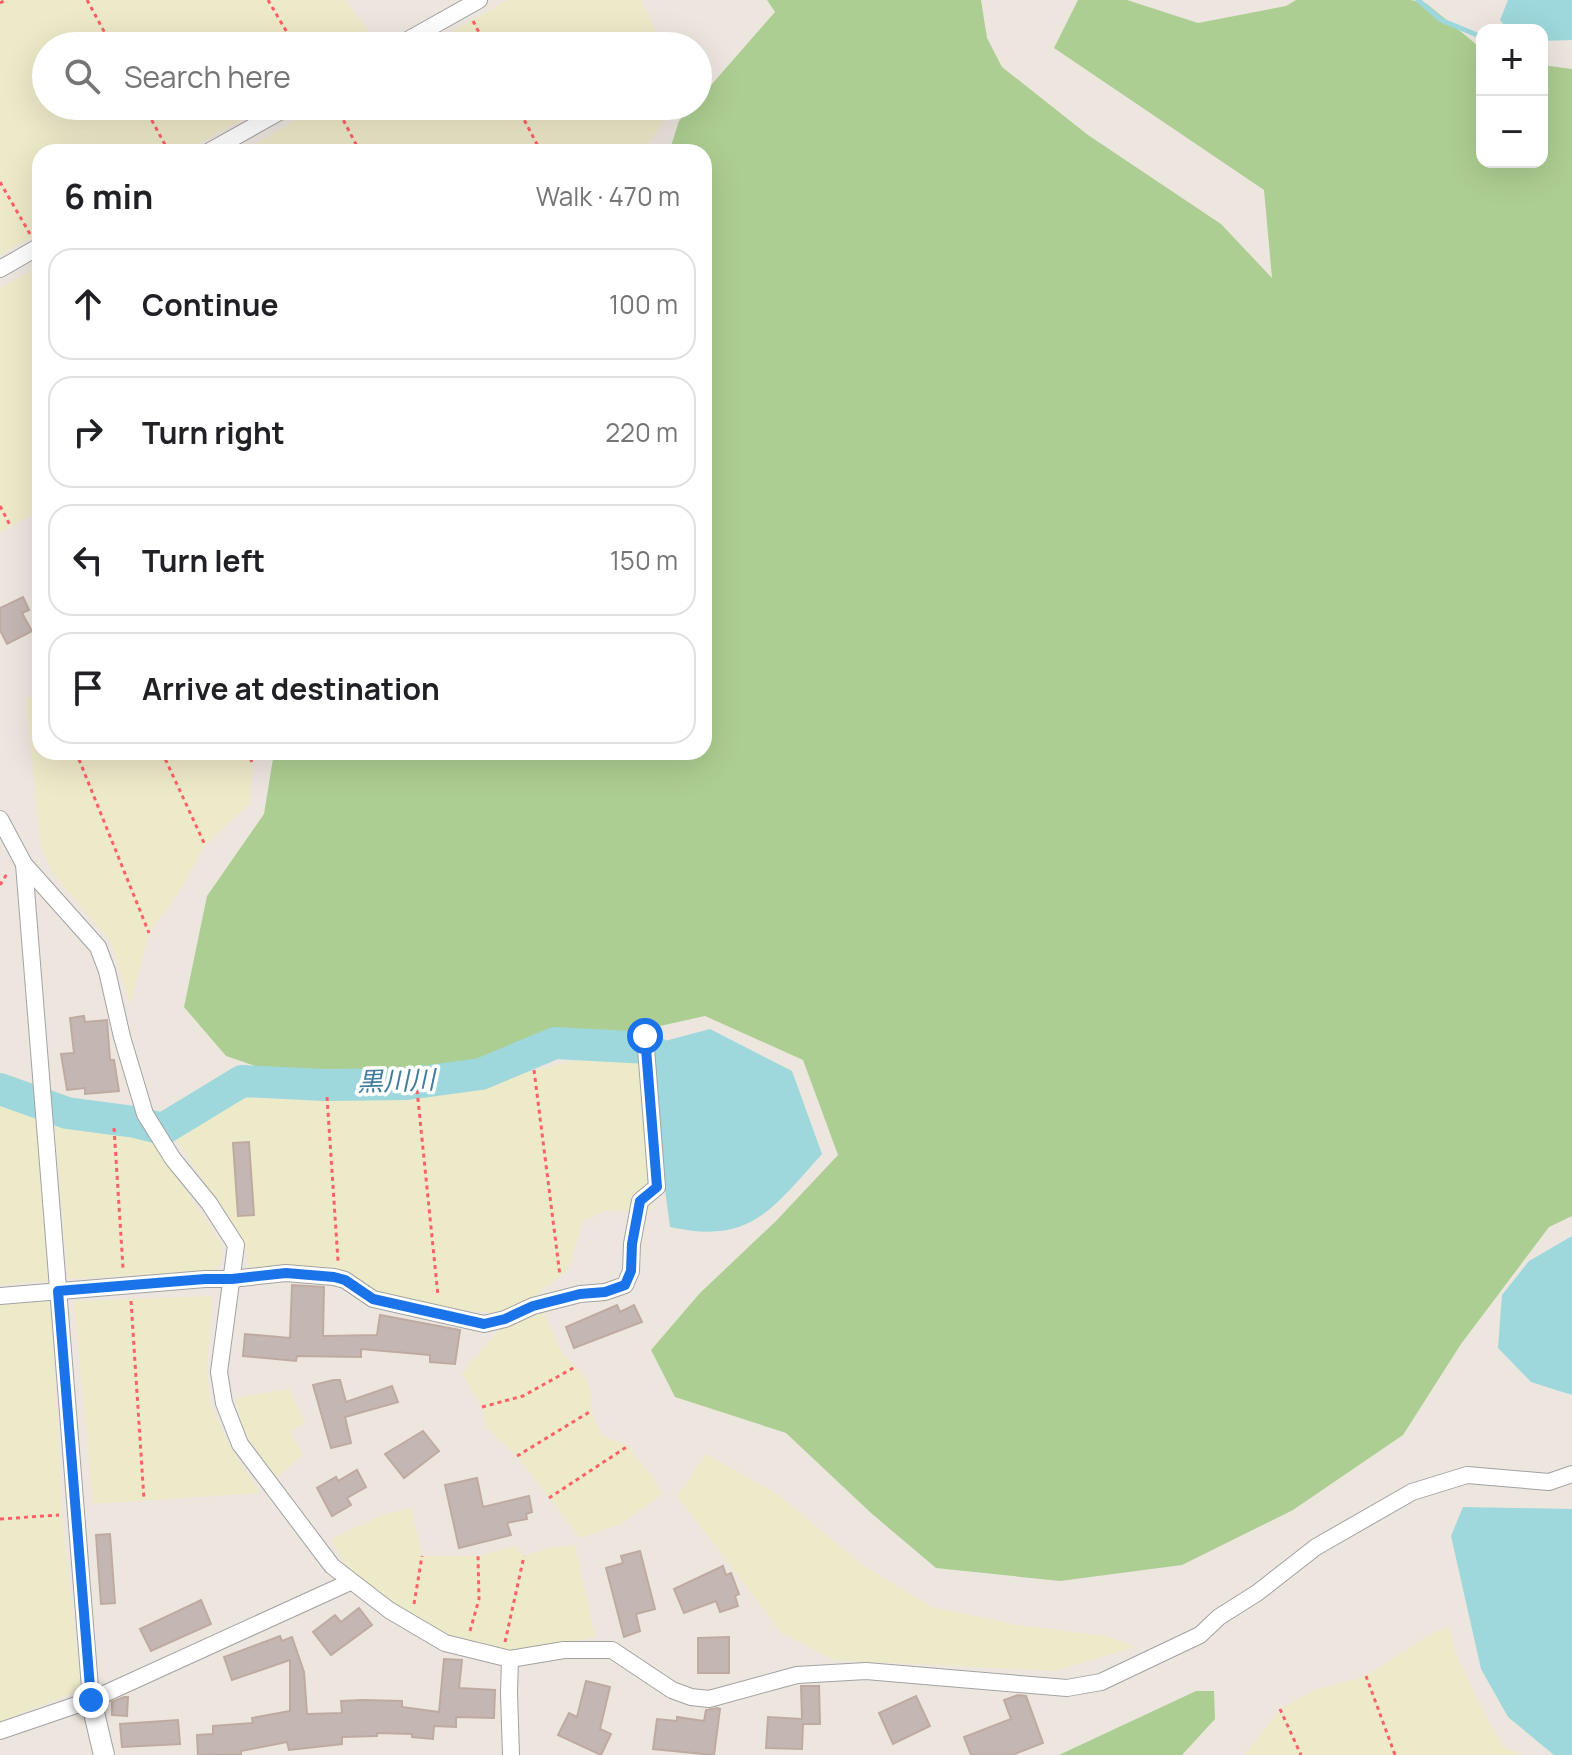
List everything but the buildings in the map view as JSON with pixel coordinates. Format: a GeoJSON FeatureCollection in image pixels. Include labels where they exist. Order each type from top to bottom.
{"type":"FeatureCollection","features":[{"type":"Feature","properties":{"kind":"street"},"geometry":{"type":"LineString","coordinates":[[422,32],[479,0]]}},
{"type":"Feature","properties":{"kind":"street"},"geometry":{"type":"LineString","coordinates":[[222,144],[265,120]]}},
{"type":"Feature","properties":{"kind":"street"},"geometry":{"type":"LineString","coordinates":[[0,269],[32,245]]}},
{"type":"Feature","properties":{"kind":"street"},"geometry":{"type":"LineString","coordinates":[[0,819],[24,864],[98,947],[145,1114],[173,1159],[209,1203],[236,1245],[219,1372],[224,1403],[240,1444],[332,1566],[400,1618],[445,1643],[507,1655],[612,1650],[672,1690],[709,1699],[797,1675],[866,1671],[1067,1688],[1101,1682],[1200,1635],[1219,1617],[1257,1593],[1316,1547],[1412,1492],[1467,1475],[1549,1482],[1572,1474]]}},
{"type":"Feature","properties":{"kind":"street"},"geometry":{"type":"LineString","coordinates":[[24,864],[91,1700],[104,1755]]}},
{"type":"Feature","properties":{"kind":"street"},"geometry":{"type":"LineString","coordinates":[[0,1296],[286,1273],[334,1277],[345,1280],[373,1299],[484,1324],[505,1319],[533,1306],[625,1285],[631,1271],[632,1244],[640,1201],[657,1187],[645,1036]]}},
{"type":"Feature","properties":{"kind":"street"},"geometry":{"type":"LineString","coordinates":[[0,1731],[91,1700],[350,1582]]}},
{"type":"Feature","properties":{"kind":"street"},"geometry":{"type":"LineString","coordinates":[[507,1655],[511,1755]]}},
{"type":"Feature","properties":{"kind":"path"},"geometry":{"type":"LineString","coordinates":[[0,3],[6,0]]}},
{"type":"Feature","properties":{"kind":"path"},"geometry":{"type":"LineString","coordinates":[[87,0],[104,32]]}},
{"type":"Feature","properties":{"kind":"path"},"geometry":{"type":"LineString","coordinates":[[268,0],[287,32]]}},
{"type":"Feature","properties":{"kind":"path"},"geometry":{"type":"LineString","coordinates":[[472,20],[478,32]]}},
{"type":"Feature","properties":{"kind":"path"},"geometry":{"type":"LineString","coordinates":[[152,120],[165,144]]}},
{"type":"Feature","properties":{"kind":"path"},"geometry":{"type":"LineString","coordinates":[[343,120],[356,144]]}},
{"type":"Feature","properties":{"kind":"path"},"geometry":{"type":"LineString","coordinates":[[524,120],[537,144]]}},
{"type":"Feature","properties":{"kind":"path"},"geometry":{"type":"LineString","coordinates":[[0,182],[32,235]]}},
{"type":"Feature","properties":{"kind":"path"},"geometry":{"type":"LineString","coordinates":[[0,506],[11,527]]}},
{"type":"Feature","properties":{"kind":"path"},"geometry":{"type":"LineString","coordinates":[[79,760],[149,933]]}},
{"type":"Feature","properties":{"kind":"path"},"geometry":{"type":"LineString","coordinates":[[166,760],[205,845]]}},
{"type":"Feature","properties":{"kind":"path"},"geometry":{"type":"LineString","coordinates":[[534,1070],[560,1276]]}},
{"type":"Feature","properties":{"kind":"path"},"geometry":{"type":"LineString","coordinates":[[417,1090],[439,1308]]}},
{"type":"Feature","properties":{"kind":"path"},"geometry":{"type":"LineString","coordinates":[[327,1097],[338,1269]]}},
{"type":"Feature","properties":{"kind":"path"},"geometry":{"type":"LineString","coordinates":[[114,1128],[124,1276]]}},
{"type":"Feature","properties":{"kind":"path"},"geometry":{"type":"LineString","coordinates":[[131,1299],[144,1500]]}},
{"type":"Feature","properties":{"kind":"path"},"geometry":{"type":"LineString","coordinates":[[482,1407],[523,1396],[575,1367]]}},
{"type":"Feature","properties":{"kind":"path"},"geometry":{"type":"LineString","coordinates":[[517,1456],[591,1411]]}},
{"type":"Feature","properties":{"kind":"path"},"geometry":{"type":"LineString","coordinates":[[549,1498],[628,1446]]}},
{"type":"Feature","properties":{"kind":"path"},"geometry":{"type":"LineString","coordinates":[[0,1519],[62,1515]]}},
{"type":"Feature","properties":{"kind":"path"},"geometry":{"type":"LineString","coordinates":[[412,1617],[422,1556]]}},
{"type":"Feature","properties":{"kind":"path"},"geometry":{"type":"LineString","coordinates":[[467,1642],[479,1599],[478,1556]]}},
{"type":"Feature","properties":{"kind":"path"},"geometry":{"type":"LineString","coordinates":[[507,1655],[524,1556]]}},
{"type":"Feature","properties":{"kind":"path"},"geometry":{"type":"LineString","coordinates":[[1366,1676],[1395,1755]]}},
{"type":"Feature","properties":{"kind":"path"},"geometry":{"type":"LineString","coordinates":[[1280,1709],[1301,1755]]}},
{"type":"Feature","properties":{"kind":"shaded area"},"geometry":{"type":"Polygon","coordinates":[[[0,0],[345,0],[370,32],[32,32],[32,120],[241,120],[198,144],[32,144],[32,237],[0,255],[0,0]]]}},
{"type":"Feature","properties":{"kind":"shaded area"},"geometry":{"type":"Polygon","coordinates":[[[508,0],[641,0],[656,32],[452,32],[508,0]]]}},
{"type":"Feature","properties":{"kind":"shaded area"},"geometry":{"type":"Polygon","coordinates":[[[297,120],[664,120],[647,144],[254,144],[297,120]]]}},
{"type":"Feature","properties":{"kind":"shaded area"},"geometry":{"type":"Polygon","coordinates":[[[32,270],[32,515],[0,533],[0,288],[32,270]]]}},
{"type":"Feature","properties":{"kind":"shaded area"},"geometry":{"type":"Polygon","coordinates":[[[32,697],[32,759],[26,699],[32,697]]]}},
{"type":"Feature","properties":{"kind":"shaded area"},"geometry":{"type":"Polygon","coordinates":[[[32,760],[253,760],[250,803],[205,845],[179,892],[149,933],[130,1004],[111,942],[53,873],[41,848],[32,760]]]}},
{"type":"Feature","properties":{"kind":"shaded area"},"geometry":{"type":"Polygon","coordinates":[[[597,1056],[640,1056],[653,1210],[604,1211],[583,1221],[568,1270],[535,1296],[492,1313],[439,1308],[380,1294],[338,1269],[250,1270],[243,1241],[173,1135],[232,1101],[254,1096],[327,1097],[417,1090],[466,1091],[534,1070],[597,1056]]]}},
{"type":"Feature","properties":{"kind":"shaded area"},"geometry":{"type":"Polygon","coordinates":[[[0,1104],[36,1113],[48,1281],[0,1285],[0,1104]]]}},
{"type":"Feature","properties":{"kind":"shaded area"},"geometry":{"type":"Polygon","coordinates":[[[54,1119],[148,1133],[221,1243],[223,1256],[215,1271],[68,1279],[54,1119]]]}},
{"type":"Feature","properties":{"kind":"shaded area"},"geometry":{"type":"Polygon","coordinates":[[[212,1296],[207,1369],[210,1405],[232,1450],[260,1493],[93,1504],[74,1301],[212,1296]]]}},
{"type":"Feature","properties":{"kind":"shaded area"},"geometry":{"type":"Polygon","coordinates":[[[51,1300],[62,1515],[81,1690],[0,1722],[0,1304],[51,1300]]]}},
{"type":"Feature","properties":{"kind":"shaded area"},"geometry":{"type":"Polygon","coordinates":[[[542,1309],[563,1354],[585,1377],[591,1391],[591,1411],[601,1435],[628,1446],[662,1494],[621,1524],[580,1538],[517,1456],[486,1427],[482,1407],[462,1373],[500,1328],[542,1309]]]}},
{"type":"Feature","properties":{"kind":"shaded area"},"geometry":{"type":"Polygon","coordinates":[[[289,1389],[305,1423],[290,1432],[303,1455],[276,1478],[246,1441],[235,1398],[289,1389]]]}},
{"type":"Feature","properties":{"kind":"shaded area"},"geometry":{"type":"Polygon","coordinates":[[[706,1454],[777,1494],[861,1564],[932,1607],[1018,1625],[1106,1636],[1135,1647],[1055,1671],[834,1660],[782,1633],[677,1496],[706,1454]]]}},
{"type":"Feature","properties":{"kind":"shaded area"},"geometry":{"type":"Polygon","coordinates":[[[411,1508],[422,1556],[478,1556],[516,1546],[524,1556],[548,1548],[575,1545],[595,1637],[527,1652],[503,1651],[452,1639],[392,1605],[347,1566],[331,1539],[380,1516],[411,1508]]]}},
{"type":"Feature","properties":{"kind":"shaded area"},"geometry":{"type":"Polygon","coordinates":[[[1449,1626],[1455,1652],[1489,1723],[1504,1747],[1522,1755],[1245,1755],[1280,1709],[1315,1690],[1366,1676],[1449,1626]]]}},
{"type":"Feature","properties":{"kind":"green space"},"geometry":{"type":"Polygon","coordinates":[[[767,0],[981,0],[987,38],[1002,67],[1088,135],[1221,224],[1272,278],[1264,190],[1054,48],[1078,0],[1127,0],[1198,23],[1286,6],[1296,0],[1411,0],[1427,4],[1476,44],[1476,168],[1548,168],[1548,66],[1572,69],[1572,1216],[1549,1227],[1461,1344],[1403,1435],[1293,1510],[1182,1565],[1060,1581],[936,1568],[871,1513],[786,1433],[675,1397],[651,1350],[700,1293],[776,1221],[838,1155],[803,1060],[705,1016],[624,1034],[557,1030],[489,1064],[291,1078],[226,1056],[184,1007],[207,896],[264,814],[273,760],[712,760],[712,144],[672,144],[680,120],[712,120],[712,84],[775,12],[767,0]]]}},
{"type":"Feature","properties":{"kind":"green space"},"geometry":{"type":"Polygon","coordinates":[[[1196,1691],[1214,1691],[1215,1719],[1182,1755],[1059,1755],[1196,1691]]]}},
{"type":"Feature","properties":{"kind":"water"},"geometry":{"type":"Polygon","coordinates":[[[1508,0],[1572,0],[1572,40],[1548,41],[1548,24],[1503,24],[1500,20],[1508,0]]]}},
{"type":"Feature","properties":{"kind":"water"},"geometry":{"type":"Polygon","coordinates":[[[710,1029],[792,1071],[822,1154],[789,1191],[758,1218],[721,1231],[698,1231],[670,1227],[646,1046],[710,1029]]]}},
{"type":"Feature","properties":{"kind":"water"},"geometry":{"type":"Polygon","coordinates":[[[1572,1236],[1572,1395],[1531,1382],[1498,1348],[1502,1295],[1529,1261],[1572,1236]]]}},
{"type":"Feature","properties":{"kind":"water"},"geometry":{"type":"Polygon","coordinates":[[[1463,1507],[1572,1509],[1572,1755],[1554,1755],[1508,1717],[1481,1669],[1451,1536],[1463,1507]]]}},
{"type":"Feature","properties":{"kind":"waterway"},"geometry":{"type":"LineString","coordinates":[[1418,0],[1441,20],[1476,35]]}},
{"type":"Feature","properties":{"kind":"waterway","name":"黒川川"},"geometry":{"type":"LineString","coordinates":[[0,1089],[67,1113],[163,1129],[242,1081],[325,1085],[407,1084],[481,1074],[555,1043],[649,1048],[674,1066]]}},
{"type":"Feature","properties":{"kind":"route"},"geometry":{"type":"LineString","coordinates":[[91,1700],[58,1291],[286,1273],[334,1277],[345,1280],[373,1299],[484,1324],[505,1319],[533,1306],[625,1285],[631,1271],[632,1244],[640,1201],[657,1187],[645,1036]]}}]}
